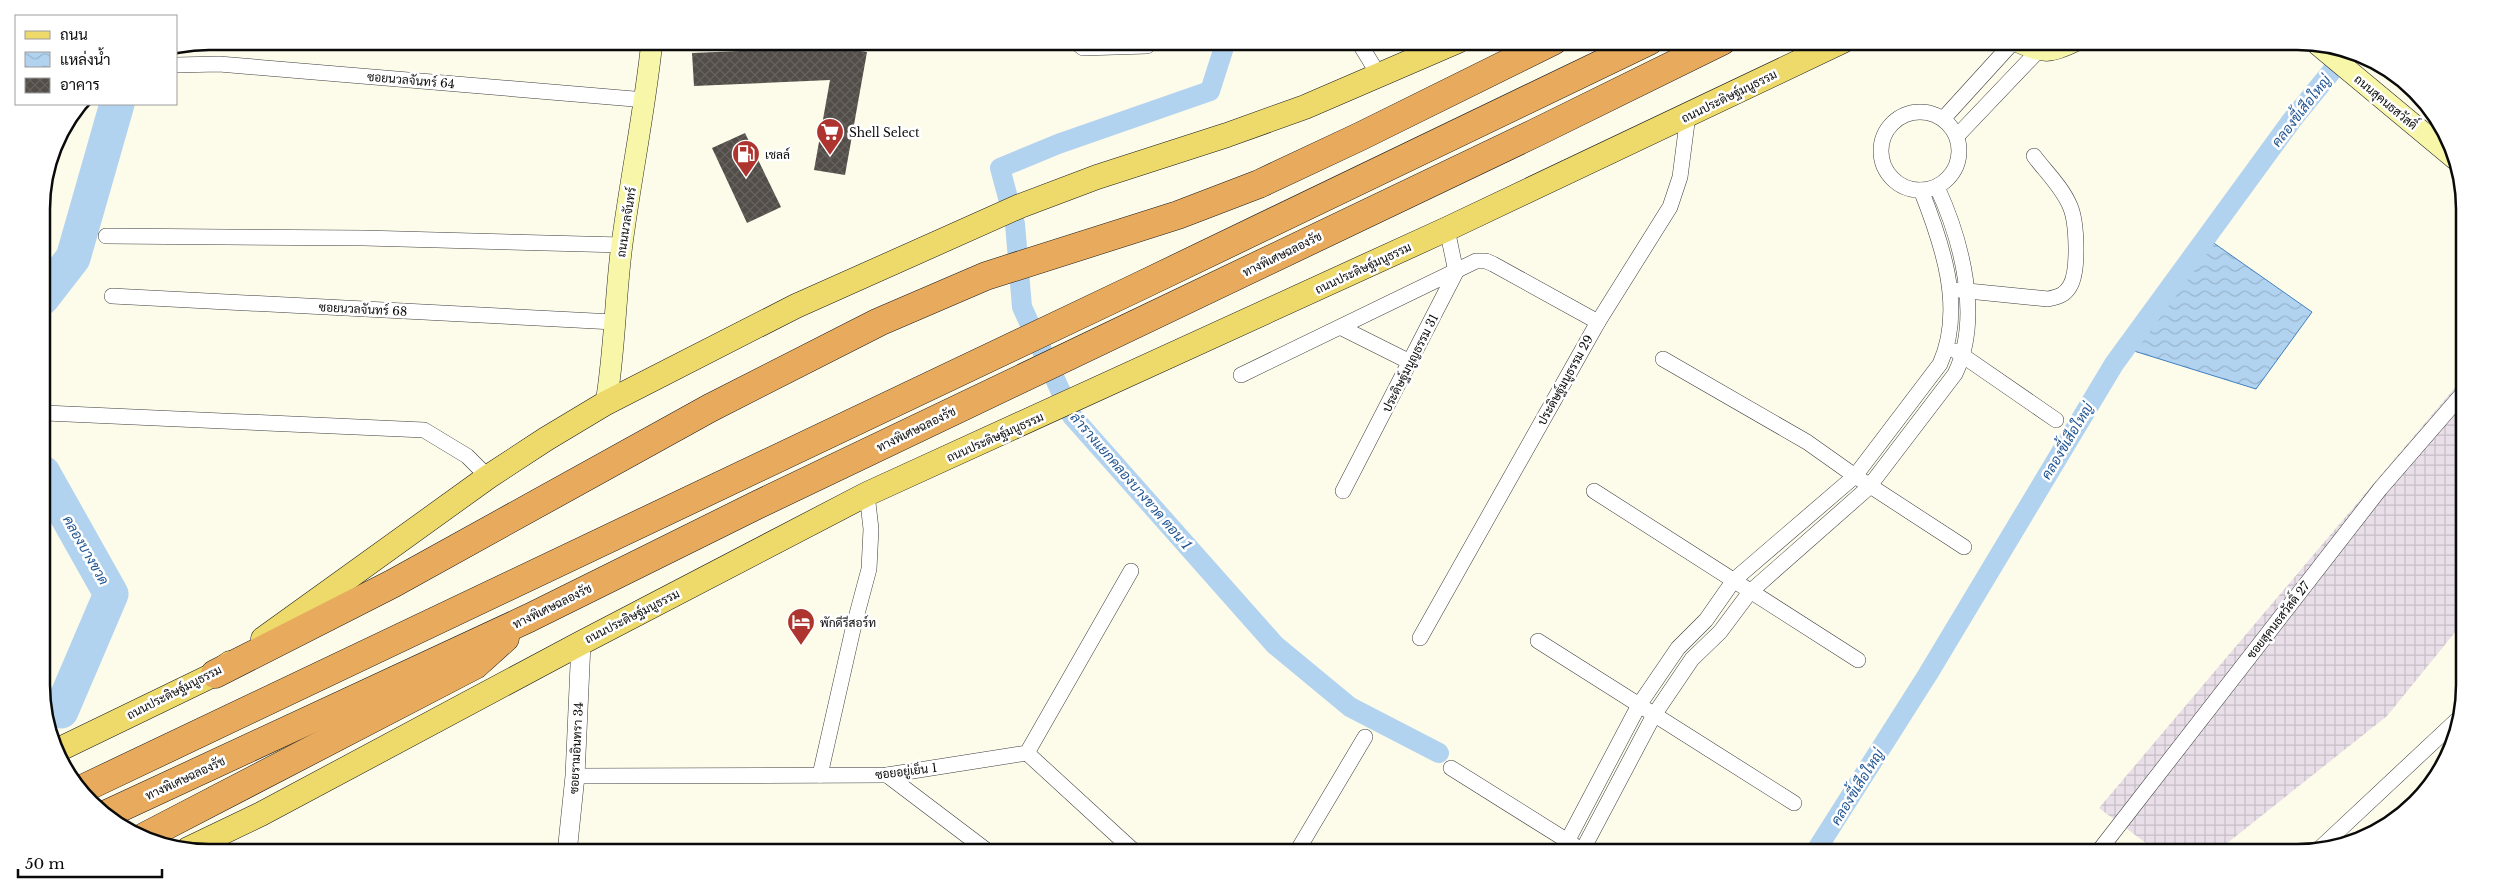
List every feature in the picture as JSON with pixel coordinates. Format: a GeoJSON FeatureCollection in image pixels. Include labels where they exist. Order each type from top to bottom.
{"type":"FeatureCollection","features":[{"type":"Feature","properties":{"kind":"highway"},"geometry":{"type":"LineString","coordinates":[[216,674],[392,584],[752,387],[880,322],[1017,266],[1178,215],[1259,184],[1535,50]]}},
{"type":"Feature","properties":{"kind":"highway"},"geometry":{"type":"LineString","coordinates":[[87,787],[1158,278],[1630,50]]}},
{"type":"Feature","properties":{"kind":"highway","name":"ทางพิเศษฉลองรัช"},"geometry":{"type":"LineString","coordinates":[[113,811],[529,618],[757,505],[1526,138],[1704,50]]}},
{"type":"Feature","properties":{"kind":"highway"},"geometry":{"type":"LineString","coordinates":[[151,833],[475,665],[529,618]]}},
{"type":"Feature","properties":{"kind":"main road","name":"ถนนนวลจันทร์"},"geometry":{"type":"LineString","coordinates":[[606,403],[612,370],[614,322],[622,244],[646,100],[651,50]]}},
{"type":"Feature","properties":{"kind":"main road","name":"ถนนประดิษฐ์มนูธรรม"},"geometry":{"type":"LineString","coordinates":[[63,747],[216,674],[488,477],[606,403],[796,306],[1010,210],[1097,177],[1228,135],[1380,77],[1438,50]]}},
{"type":"Feature","properties":{"kind":"main road","name":"ถนนประดิษฐ์มนูธรรม"},"geometry":{"type":"LineString","coordinates":[[198,844],[261,814],[581,643],[867,494],[1052,412],[1447,229],[1823,50]]}},
{"type":"Feature","properties":{"kind":"main road"},"geometry":{"type":"LineString","coordinates":[[2038,51],[2054,50]]}},
{"type":"Feature","properties":{"kind":"main road","name":"ถนนสุคนธสวัสดิ์"},"geometry":{"type":"LineString","coordinates":[[2333,57],[2445,151]]}},
{"type":"Feature","properties":{"kind":"street"},"geometry":{"type":"LineString","coordinates":[[1364,50],[1380,77]]}},
{"type":"Feature","properties":{"kind":"street"},"geometry":{"type":"LineString","coordinates":[[1943,119],[2007,50]]}},
{"type":"Feature","properties":{"kind":"street"},"geometry":{"type":"LineString","coordinates":[[1957,136],[2038,51]]}},
{"type":"Feature","properties":{"kind":"street","name":"ซอยนวลจันทร์ 64"},"geometry":{"type":"LineString","coordinates":[[178,65],[219,64],[646,100]]}},
{"type":"Feature","properties":{"kind":"street"},"geometry":{"type":"LineString","coordinates":[[1926,112],[1943,119],[1957,136],[1959,157],[1951,176],[1937,187],[1920,190],[1902,186],[1888,174],[1881,157],[1882,139],[1892,123],[1908,113],[1926,112]]}},
{"type":"Feature","properties":{"kind":"street","name":"ประดิษฐ์มนูธรรม 29"},"geometry":{"type":"LineString","coordinates":[[1420,638],[1598,322],[1670,207],[1680,177],[1688,115]]}},
{"type":"Feature","properties":{"kind":"street"},"geometry":{"type":"LineString","coordinates":[[1949,289],[2048,299],[2061,296],[2071,285],[2076,253],[2071,207],[2062,191],[2034,156]]}},
{"type":"Feature","properties":{"kind":"street"},"geometry":{"type":"LineString","coordinates":[[1587,844],[1654,715],[1692,659],[1720,632],[1750,592],[1870,486],[1944,390],[1963,356],[1967,326],[1966,291],[1956,237],[1937,187]]}},
{"type":"Feature","properties":{"kind":"street"},"geometry":{"type":"LineString","coordinates":[[1566,844],[1639,705],[1678,648],[1706,620],[1734,580],[1855,476],[1929,380],[1948,346],[1949,289],[1940,237],[1920,190]]}},
{"type":"Feature","properties":{"kind":"street"},"geometry":{"type":"LineString","coordinates":[[1447,229],[1456,272]]}},
{"type":"Feature","properties":{"kind":"street"},"geometry":{"type":"LineString","coordinates":[[106,236],[364,238],[622,244]]}},
{"type":"Feature","properties":{"kind":"street"},"geometry":{"type":"LineString","coordinates":[[1241,375],[1342,328],[1476,261],[1486,261],[1598,322]]}},
{"type":"Feature","properties":{"kind":"street","name":"ประดิษฐ์มนูญธรรม 31"},"geometry":{"type":"LineString","coordinates":[[1343,491],[1456,272]]}},
{"type":"Feature","properties":{"kind":"street","name":"ซอยนวลจันทร์ 68"},"geometry":{"type":"LineString","coordinates":[[112,296],[614,322]]}},
{"type":"Feature","properties":{"kind":"street"},"geometry":{"type":"LineString","coordinates":[[1342,328],[1410,362]]}},
{"type":"Feature","properties":{"kind":"street"},"geometry":{"type":"LineString","coordinates":[[1948,346],[2056,420]]}},
{"type":"Feature","properties":{"kind":"street"},"geometry":{"type":"LineString","coordinates":[[1663,358],[1807,442],[1855,476],[1964,547]]}},
{"type":"Feature","properties":{"kind":"street","name":"ซอยสุคนธสวัสดิ์ 27"},"geometry":{"type":"LineString","coordinates":[[2104,844],[2380,489],[2456,401]]}},
{"type":"Feature","properties":{"kind":"street"},"geometry":{"type":"LineString","coordinates":[[50,413],[424,430],[467,456],[488,477]]}},
{"type":"Feature","properties":{"kind":"street"},"geometry":{"type":"LineString","coordinates":[[1594,491],[1858,660]]}},
{"type":"Feature","properties":{"kind":"street"},"geometry":{"type":"LineString","coordinates":[[820,775],[853,629],[869,569],[871,528],[867,494]]}},
{"type":"Feature","properties":{"kind":"street"},"geometry":{"type":"LineString","coordinates":[[1126,844],[1027,753],[1131,571]]}},
{"type":"Feature","properties":{"kind":"street"},"geometry":{"type":"LineString","coordinates":[[1538,641],[1794,803]]}},
{"type":"Feature","properties":{"kind":"street","name":"ซอยรามอินทรา 34"},"geometry":{"type":"LineString","coordinates":[[568,844],[575,776],[581,643]]}},
{"type":"Feature","properties":{"kind":"street"},"geometry":{"type":"LineString","coordinates":[[2326,841],[2451,726]]}},
{"type":"Feature","properties":{"kind":"street"},"geometry":{"type":"LineString","coordinates":[[1301,844],[1365,737]]}},
{"type":"Feature","properties":{"kind":"street","name":"ซอยอยู่เย็น 1"},"geometry":{"type":"LineString","coordinates":[[575,776],[887,775],[1027,753]]}},
{"type":"Feature","properties":{"kind":"street"},"geometry":{"type":"LineString","coordinates":[[1452,768],[1560,844]]}},
{"type":"Feature","properties":{"kind":"street"},"geometry":{"type":"LineString","coordinates":[[887,775],[978,844]]}},
{"type":"Feature","properties":{"kind":"shaded area"},"geometry":{"type":"Polygon","coordinates":[[[2456,386],[2456,631],[2387,716],[2226,844],[2147,844],[2099,808],[2456,386]]]}},
{"type":"Feature","properties":{"kind":"water"},"geometry":{"type":"Polygon","coordinates":[[[2208,239],[2312,312],[2256,389],[2134,351],[2208,239]]]}},
{"type":"Feature","properties":{"kind":"building"},"geometry":{"type":"Polygon","coordinates":[[[764,50],[855,50],[867,52],[845,175],[814,170],[830,80],[694,86],[692,53],[764,50]]]}},
{"type":"Feature","properties":{"kind":"building","name":"เชลล์"},"geometry":{"type":"Polygon","coordinates":[[[745,133],[781,207],[747,223],[712,148],[745,133]]]}},
{"type":"Feature","properties":{"kind":"waterway","name":"ลำรางแยกคลองบางขวด ตอน 1"},"geometry":{"type":"LineString","coordinates":[[1223,50],[1210,91],[1058,144],[1000,168],[1015,224],[1022,307],[1072,416],[1275,645],[1350,707],[1439,753]]}},
{"type":"Feature","properties":{"kind":"waterway","name":"คลองขี้เสือใหญ่"},"geometry":{"type":"LineString","coordinates":[[1820,844],[1928,674],[2114,364],[2292,120],[2343,57]]}},
{"type":"Feature","properties":{"kind":"waterway","name":"คลองบางขวด"},"geometry":{"type":"LineString","coordinates":[[50,288],[73,258],[117,105]]}},
{"type":"Feature","properties":{"kind":"waterway","name":"คลองบางขวด"},"geometry":{"type":"LineString","coordinates":[[50,485],[111,594],[61,711]]}},
{"type":"Feature","properties":{"kind":"waterway"},"geometry":{"type":"LineString","coordinates":[[53,715],[61,711]]}},
{"type":"Feature","properties":{"kind":"place","name":"Shell Select"},"geometry":{"type":"Point","coordinates":[830,156]}},
{"type":"Feature","properties":{"kind":"place","name":"เชลล์"},"geometry":{"type":"Point","coordinates":[746,178]}},
{"type":"Feature","properties":{"kind":"place","name":"พักดีรีสอร์ท"},"geometry":{"type":"Point","coordinates":[801,646]}}]}
